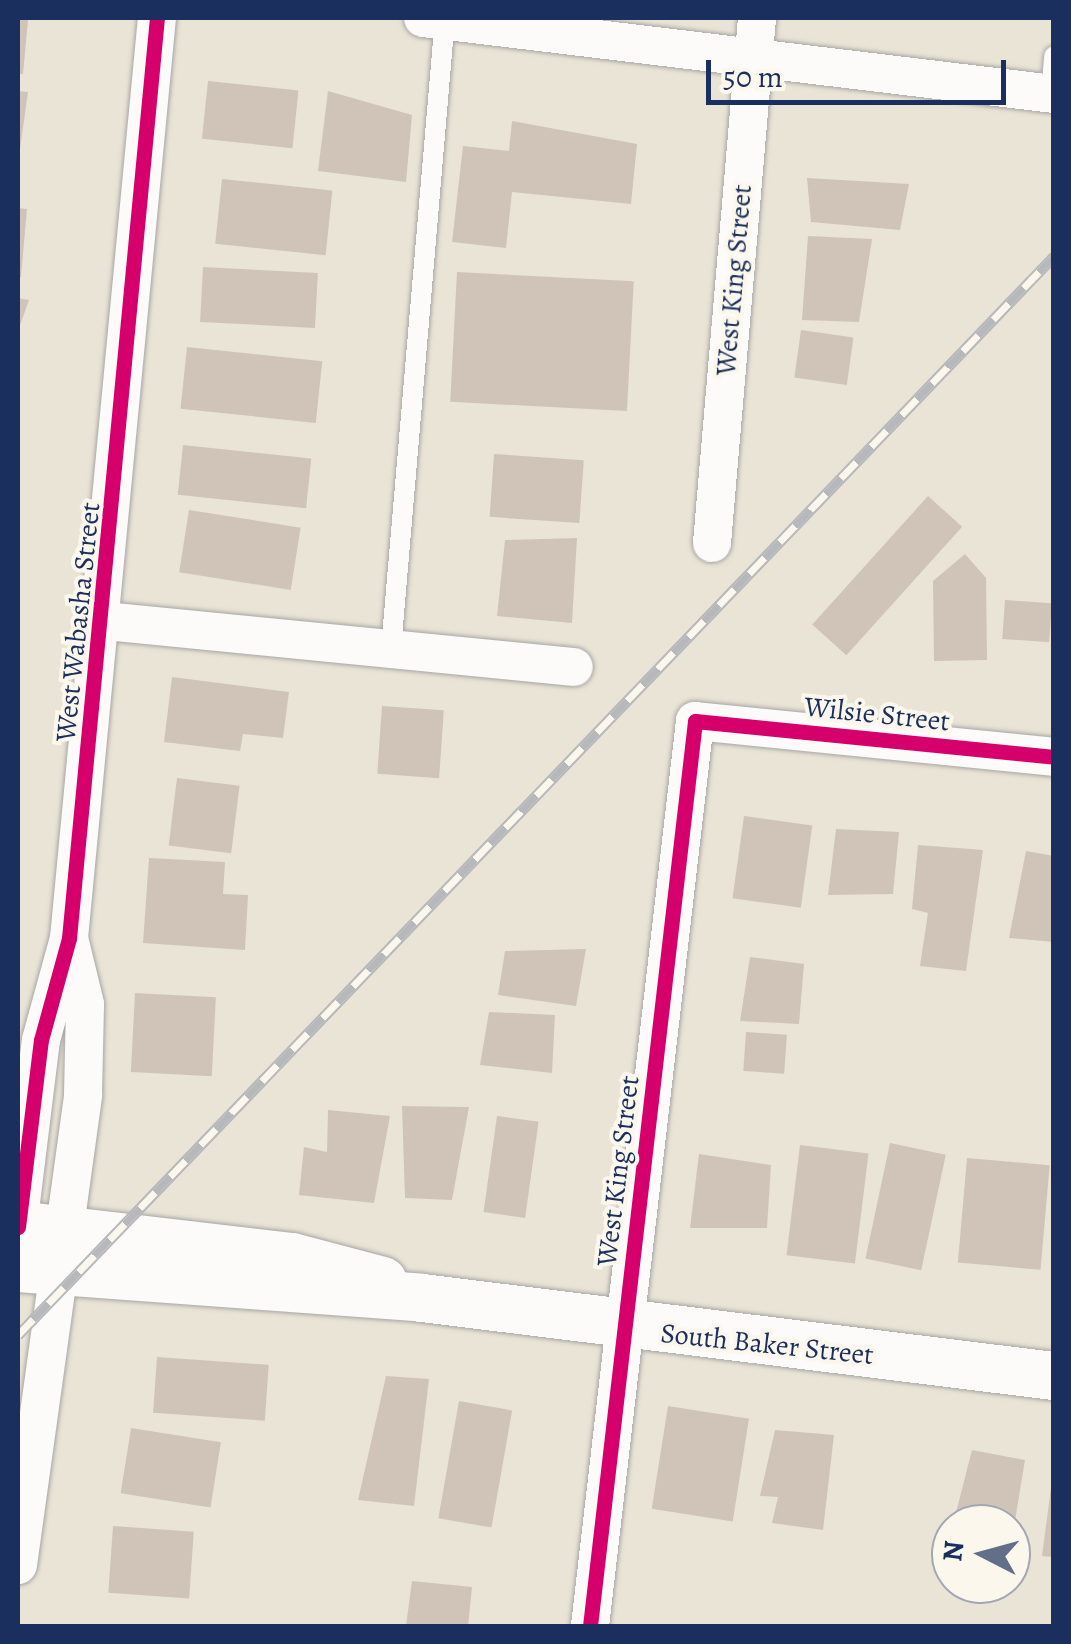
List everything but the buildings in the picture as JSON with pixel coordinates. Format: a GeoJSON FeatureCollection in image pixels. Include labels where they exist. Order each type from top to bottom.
{"type":"FeatureCollection","features":[{"type":"Feature","properties":{"kind":"street","name":"West Wabasha Street"},"geometry":{"type":"LineString","coordinates":[[18,1565],[32,1241],[85,1004],[69,938],[105,620],[157,18]]}},
{"type":"Feature","properties":{"kind":"street"},"geometry":{"type":"LineString","coordinates":[[437,18],[756,36],[1052,81]]}},
{"type":"Feature","properties":{"kind":"street","name":"West King Street"},"geometry":{"type":"LineString","coordinates":[[712,543],[756,36]]}},
{"type":"Feature","properties":{"kind":"street"},"geometry":{"type":"LineString","coordinates":[[105,620],[574,667]]}},
{"type":"Feature","properties":{"kind":"street","name":"West King Street"},"geometry":{"type":"LineString","coordinates":[[590,1626],[695,721]]}},
{"type":"Feature","properties":{"kind":"street","name":"Wilsie Street"},"geometry":{"type":"LineString","coordinates":[[695,721],[1054,757]]}},
{"type":"Feature","properties":{"kind":"street","name":"South Baker Street"},"geometry":{"type":"LineString","coordinates":[[32,1241],[292,1257],[359,1271],[422,1298],[626,1330],[1054,1376]]}},
{"type":"Feature","properties":{"kind":"lane"},"geometry":{"type":"LineString","coordinates":[[391,649],[437,18]]}},
{"type":"Feature","properties":{"kind":"railway"},"geometry":{"type":"LineString","coordinates":[[18,1335],[1054,256]]}},
{"type":"Feature","properties":{"kind":"cycle path"},"geometry":{"type":"LineString","coordinates":[[18,1227],[41,1040],[69,938],[157,18]]}},
{"type":"Feature","properties":{"kind":"cycle path"},"geometry":{"type":"LineString","coordinates":[[590,1626],[695,721],[1054,757]]}}]}
